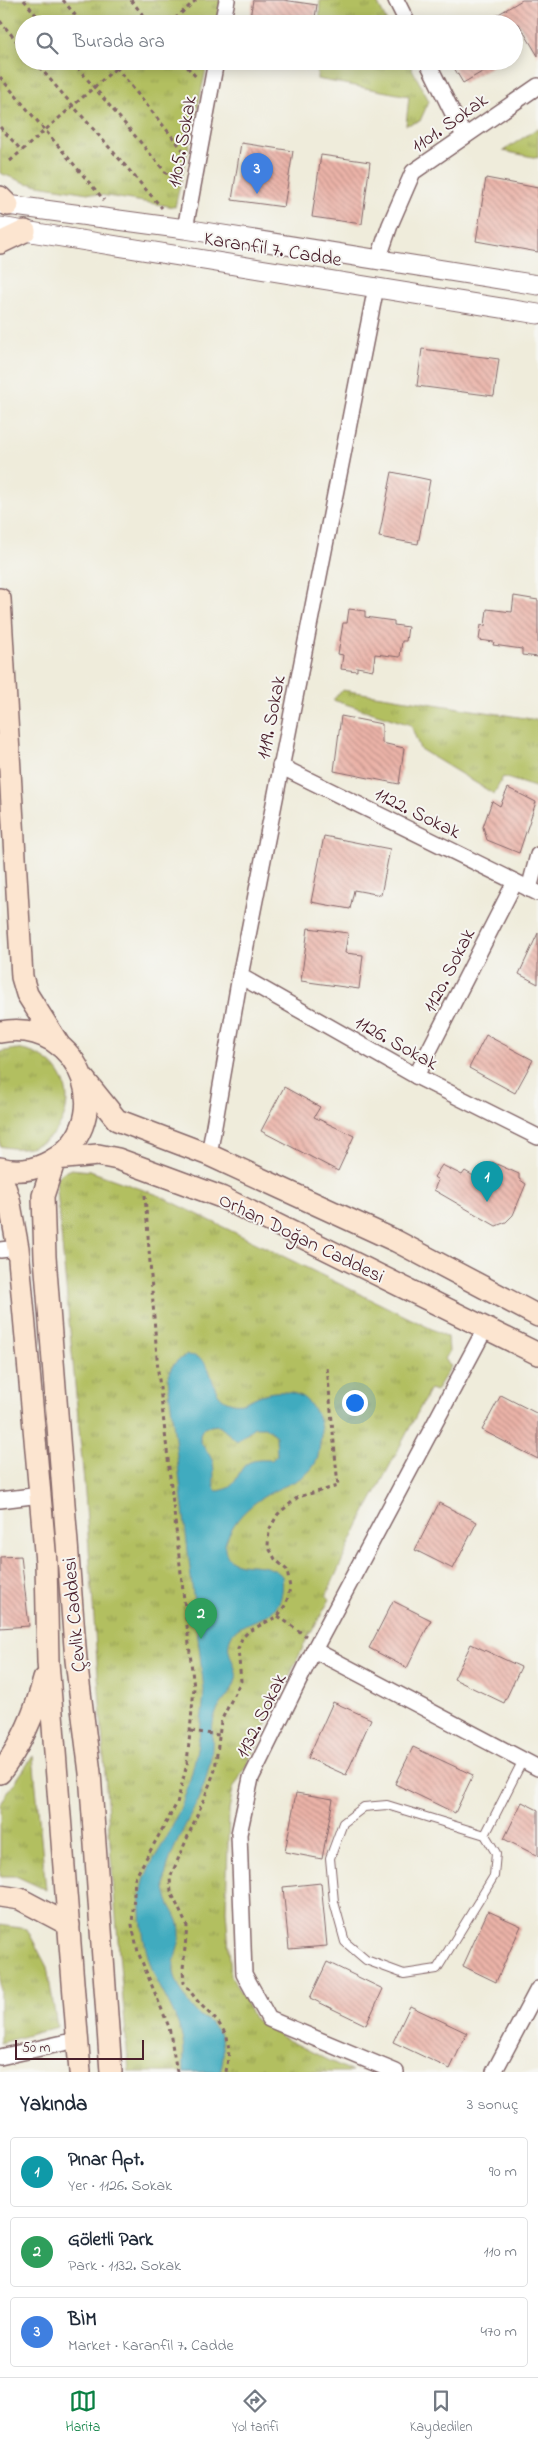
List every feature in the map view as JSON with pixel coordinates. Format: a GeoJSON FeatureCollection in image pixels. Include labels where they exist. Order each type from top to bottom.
{"type":"FeatureCollection","features":[{"type":"Feature","properties":{"kind":"main road"},"geometry":{"type":"LineString","coordinates":[[0,243],[25,231]]}},
{"type":"Feature","properties":{"kind":"main road"},"geometry":{"type":"LineString","coordinates":[[0,599],[22,977],[26,994],[58,1043],[74,1059],[84,1079],[117,1120],[209,1155],[396,1241],[538,1316]]}},
{"type":"Feature","properties":{"kind":"main road"},"geometry":{"type":"LineString","coordinates":[[0,1032],[15,1030],[38,1033],[58,1043]]}},
{"type":"Feature","properties":{"kind":"main road"},"geometry":{"type":"LineString","coordinates":[[0,1168],[11,1171],[35,1169],[55,1159],[72,1144],[83,1124],[87,1102],[84,1079]]}},
{"type":"Feature","properties":{"kind":"main road","name":"Orhan Doğan Caddesi"},"geometry":{"type":"LineString","coordinates":[[55,1159],[105,1156],[165,1175],[221,1197],[538,1354]]}},
{"type":"Feature","properties":{"kind":"main road","name":"Çevlik Caddesi"},"geometry":{"type":"LineString","coordinates":[[55,1159],[43,1196],[45,1257],[76,1660],[90,1773],[111,2072]]}},
{"type":"Feature","properties":{"kind":"main road","name":"Çevlik Caddesi"},"geometry":{"type":"LineString","coordinates":[[0,1179],[9,1198],[9,1249],[40,1495],[46,1562],[48,1662],[80,2072]]}},
{"type":"Feature","properties":{"kind":"main road"},"geometry":{"type":"LineString","coordinates":[[0,1773],[14,1756],[35,1712],[48,1662]]}},
{"type":"Feature","properties":{"kind":"main road"},"geometry":{"type":"LineString","coordinates":[[0,1896],[20,1899],[68,1925]]}},
{"type":"Feature","properties":{"kind":"street"},"geometry":{"type":"LineString","coordinates":[[224,15],[227,0]]}},
{"type":"Feature","properties":{"kind":"street"},"geometry":{"type":"LineString","coordinates":[[396,0],[404,15]]}},
{"type":"Feature","properties":{"kind":"street","name":"1105. Sokak"},"geometry":{"type":"LineString","coordinates":[[184,229],[214,70]]}},
{"type":"Feature","properties":{"kind":"street"},"geometry":{"type":"LineString","coordinates":[[431,70],[464,136]]}},
{"type":"Feature","properties":{"kind":"street","name":"1101. Sokak"},"geometry":{"type":"LineString","coordinates":[[378,260],[413,172],[538,86]]}},
{"type":"Feature","properties":{"kind":"street","name":"Karanfil 7. Cadde"},"geometry":{"type":"LineString","coordinates":[[3,202],[538,285]]}},
{"type":"Feature","properties":{"kind":"street","name":"Karanfil 7. Cadde"},"geometry":{"type":"LineString","coordinates":[[0,227],[538,314]]}},
{"type":"Feature","properties":{"kind":"street","name":"1119. Sokak"},"geometry":{"type":"LineString","coordinates":[[209,1155],[240,976],[280,766],[376,287]]}},
{"type":"Feature","properties":{"kind":"street","name":"1122. Sokak"},"geometry":{"type":"LineString","coordinates":[[280,766],[534,891]]}},
{"type":"Feature","properties":{"kind":"street"},"geometry":{"type":"LineString","coordinates":[[534,891],[538,855]]}},
{"type":"Feature","properties":{"kind":"street","name":"1120. Sokak"},"geometry":{"type":"LineString","coordinates":[[416,1076],[514,882]]}},
{"type":"Feature","properties":{"kind":"street","name":"1126. Sokak"},"geometry":{"type":"LineString","coordinates":[[240,976],[416,1076],[538,1138]]}},
{"type":"Feature","properties":{"kind":"street","name":"1132. Sokak"},"geometry":{"type":"LineString","coordinates":[[396,2072],[269,2020],[244,1974],[239,1834],[251,1778],[316,1647],[486,1327]]}},
{"type":"Feature","properties":{"kind":"street"},"geometry":{"type":"LineString","coordinates":[[0,1500],[40,1495]]}},
{"type":"Feature","properties":{"kind":"street"},"geometry":{"type":"LineString","coordinates":[[316,1647],[538,1768]]}},
{"type":"Feature","properties":{"kind":"street"},"geometry":{"type":"LineString","coordinates":[[494,2072],[538,1989]]}},
{"type":"Feature","properties":{"kind":"street"},"geometry":{"type":"LineString","coordinates":[[0,2057],[77,2040]]}},
{"type":"Feature","properties":{"kind":"lane"},"geometry":{"type":"LineString","coordinates":[[486,1835],[523,1760]]}},
{"type":"Feature","properties":{"kind":"lane"},"geometry":{"type":"LineString","coordinates":[[387,1805],[486,1835],[496,1853],[494,1876],[437,1969],[404,1974],[366,1960],[346,1942],[334,1902],[330,1858],[343,1823],[357,1812],[364,1807],[387,1805]]}},
{"type":"Feature","properties":{"kind":"path"},"geometry":{"type":"LineString","coordinates":[[24,0],[36,15]]}},
{"type":"Feature","properties":{"kind":"path"},"geometry":{"type":"LineString","coordinates":[[63,0],[75,15]]}},
{"type":"Feature","properties":{"kind":"path"},"geometry":{"type":"LineString","coordinates":[[131,0],[143,15]]}},
{"type":"Feature","properties":{"kind":"path"},"geometry":{"type":"LineString","coordinates":[[179,15],[196,0]]}},
{"type":"Feature","properties":{"kind":"path"},"geometry":{"type":"LineString","coordinates":[[0,21],[15,39]]}},
{"type":"Feature","properties":{"kind":"path"},"geometry":{"type":"LineString","coordinates":[[42,70],[165,213]]}},
{"type":"Feature","properties":{"kind":"path"},"geometry":{"type":"LineString","coordinates":[[79,70],[190,202]]}},
{"type":"Feature","properties":{"kind":"path"},"geometry":{"type":"LineString","coordinates":[[10,161],[114,70]]}},
{"type":"Feature","properties":{"kind":"path"},"geometry":{"type":"LineString","coordinates":[[118,70],[188,156]]}},
{"type":"Feature","properties":{"kind":"path"},"geometry":{"type":"LineString","coordinates":[[0,76],[105,200]]}},
{"type":"Feature","properties":{"kind":"path"},"geometry":{"type":"LineString","coordinates":[[0,127],[22,151]]}},
{"type":"Feature","properties":{"kind":"path"},"geometry":{"type":"LineString","coordinates":[[145,1195],[158,1371],[194,1688],[188,1764],[177,1803],[135,1878],[132,1925],[138,1952],[169,2028],[177,2072]]}},
{"type":"Feature","properties":{"kind":"path"},"geometry":{"type":"LineString","coordinates":[[226,2072],[229,2051],[227,2036],[218,2022],[184,1983],[183,1969],[187,1926],[171,1892],[170,1878],[215,1770],[219,1735],[225,1710],[241,1681],[238,1649],[242,1638],[249,1631],[278,1616],[286,1604],[290,1588],[287,1570],[275,1559],[268,1546],[269,1530],[278,1514],[298,1497],[338,1486],[327,1367]]}},
{"type":"Feature","properties":{"kind":"path"},"geometry":{"type":"LineString","coordinates":[[278,1616],[316,1647]]}},
{"type":"Feature","properties":{"kind":"path"},"geometry":{"type":"LineString","coordinates":[[191,1731],[219,1735]]}},
{"type":"Feature","properties":{"kind":"green space"},"geometry":{"type":"Polygon","coordinates":[[[0,0],[221,0],[218,15],[15,15],[15,70],[206,70],[175,207],[26,183],[0,173],[0,0]]]}},
{"type":"Feature","properties":{"kind":"green space"},"geometry":{"type":"Polygon","coordinates":[[[320,0],[376,0],[384,15],[319,15],[320,0]]]}},
{"type":"Feature","properties":{"kind":"green space"},"geometry":{"type":"Polygon","coordinates":[[[318,70],[413,70],[429,101],[420,121],[406,125],[409,96],[317,79],[318,70]]]}},
{"type":"Feature","properties":{"kind":"green space"},"geometry":{"type":"Polygon","coordinates":[[[538,128],[538,158],[503,151],[538,128]]]}},
{"type":"Feature","properties":{"kind":"green space"},"geometry":{"type":"Polygon","coordinates":[[[342,690],[538,720],[538,788],[503,777],[494,794],[420,749],[411,725],[333,700],[342,690]]]}},
{"type":"Feature","properties":{"kind":"green space"},"geometry":{"type":"Polygon","coordinates":[[[16,1049],[41,1057],[58,1071],[66,1089],[66,1108],[59,1126],[45,1140],[26,1148],[0,1146],[0,1052],[16,1049]]]}},
{"type":"Feature","properties":{"kind":"green space"},"geometry":{"type":"Polygon","coordinates":[[[71,1169],[90,1171],[158,1195],[448,1337],[449,1352],[445,1359],[451,1366],[436,1391],[430,1389],[357,1528],[326,1596],[330,1599],[310,1632],[255,1750],[233,1789],[229,1810],[226,1910],[231,1975],[255,2020],[280,2036],[352,2072],[129,2072],[111,1857],[85,1493],[56,1179],[62,1173],[71,1169]]]}},
{"type":"Feature","properties":{"kind":"green space"},"geometry":{"type":"Polygon","coordinates":[[[33,1756],[46,1890],[16,1876],[0,1876],[0,1804],[33,1756]]]}},
{"type":"Feature","properties":{"kind":"green space"},"geometry":{"type":"Polygon","coordinates":[[[0,1925],[27,1929],[47,1967],[57,2027],[0,2043],[0,1925]]]}},
{"type":"Feature","properties":{"kind":"water"},"geometry":{"type":"Polygon","coordinates":[[[188,1355],[198,1357],[205,1362],[218,1393],[224,1399],[233,1403],[242,1403],[272,1392],[299,1395],[314,1410],[321,1430],[318,1455],[312,1468],[296,1481],[258,1500],[242,1514],[226,1540],[225,1549],[228,1557],[233,1561],[240,1564],[266,1567],[275,1570],[282,1576],[282,1593],[278,1605],[271,1612],[235,1631],[230,1639],[229,1650],[236,1679],[232,1689],[215,1715],[211,1756],[205,1782],[176,1844],[165,1879],[166,1896],[177,1919],[180,1932],[174,1961],[174,1973],[180,1989],[191,2007],[214,2027],[219,2034],[223,2044],[220,2072],[184,2072],[184,2049],[181,2034],[152,1969],[146,1950],[141,1919],[142,1888],[148,1870],[179,1812],[195,1761],[201,1726],[204,1690],[168,1379],[174,1364],[188,1355]],[[218,1425],[204,1427],[201,1433],[201,1442],[213,1463],[214,1488],[217,1491],[230,1487],[248,1463],[257,1460],[272,1460],[277,1455],[276,1436],[265,1427],[254,1427],[237,1441],[218,1425]]]}},
{"type":"Feature","properties":{"kind":"building"},"geometry":{"type":"Polygon","coordinates":[[[253,0],[283,0],[317,5],[315,15],[250,15],[253,0]]]}},
{"type":"Feature","properties":{"kind":"building"},"geometry":{"type":"Polygon","coordinates":[[[522,0],[538,0],[538,56],[523,31],[523,15],[497,15],[522,0]]]}},
{"type":"Feature","properties":{"kind":"building"},"geometry":{"type":"Polygon","coordinates":[[[455,70],[485,70],[463,83],[455,70]]]}},
{"type":"Feature","properties":{"kind":"building"},"geometry":{"type":"Polygon","coordinates":[[[241,143],[293,151],[284,207],[232,200],[241,143]]]}},
{"type":"Feature","properties":{"kind":"building"},"geometry":{"type":"Polygon","coordinates":[[[321,155],[370,162],[362,224],[312,217],[321,155]]]}},
{"type":"Feature","properties":{"kind":"building"},"geometry":{"type":"Polygon","coordinates":[[[486,178],[538,188],[538,252],[476,241],[486,178]]]}},
{"type":"Feature","properties":{"kind":"building"},"geometry":{"type":"Polygon","coordinates":[[[422,349],[499,359],[494,396],[417,386],[422,349]]]}},
{"type":"Feature","properties":{"kind":"building"},"geometry":{"type":"Polygon","coordinates":[[[392,472],[430,480],[418,544],[379,537],[392,472]]]}},
{"type":"Feature","properties":{"kind":"building"},"geometry":{"type":"Polygon","coordinates":[[[514,596],[538,600],[538,657],[522,655],[522,649],[493,645],[494,642],[479,640],[481,625],[485,626],[487,609],[512,612],[514,596]]]}},
{"type":"Feature","properties":{"kind":"building"},"geometry":{"type":"Polygon","coordinates":[[[349,609],[365,611],[365,617],[394,621],[394,625],[408,627],[406,641],[402,641],[400,657],[375,654],[373,670],[357,667],[357,671],[341,669],[343,655],[338,654],[343,623],[347,623],[349,609]]]}},
{"type":"Feature","properties":{"kind":"building"},"geometry":{"type":"Polygon","coordinates":[[[341,716],[382,724],[382,743],[404,748],[399,784],[334,771],[341,716]]]}},
{"type":"Feature","properties":{"kind":"building"},"geometry":{"type":"Polygon","coordinates":[[[508,788],[536,802],[519,853],[487,840],[483,827],[492,801],[500,806],[508,788]]]}},
{"type":"Feature","properties":{"kind":"building"},"geometry":{"type":"Polygon","coordinates":[[[324,836],[390,849],[381,895],[354,890],[350,909],[311,902],[324,836]]]}},
{"type":"Feature","properties":{"kind":"building"},"geometry":{"type":"Polygon","coordinates":[[[308,928],[348,933],[345,953],[363,955],[359,989],[301,981],[308,928]]]}},
{"type":"Feature","properties":{"kind":"building"},"geometry":{"type":"Polygon","coordinates":[[[538,933],[538,984],[519,974],[538,933]]]}},
{"type":"Feature","properties":{"kind":"building"},"geometry":{"type":"Polygon","coordinates":[[[486,1035],[533,1060],[515,1093],[469,1068],[486,1035]]]}},
{"type":"Feature","properties":{"kind":"building"},"geometry":{"type":"Polygon","coordinates":[[[284,1087],[320,1107],[314,1117],[354,1136],[338,1171],[261,1131],[284,1087]]]}},
{"type":"Feature","properties":{"kind":"building"},"geometry":{"type":"Polygon","coordinates":[[[492,1162],[519,1174],[519,1179],[526,1184],[513,1215],[506,1222],[496,1226],[434,1190],[438,1180],[434,1177],[442,1165],[462,1175],[465,1171],[482,1181],[492,1162]]]}},
{"type":"Feature","properties":{"kind":"building"},"geometry":{"type":"Polygon","coordinates":[[[501,1395],[538,1414],[538,1459],[482,1430],[501,1395]]]}},
{"type":"Feature","properties":{"kind":"building"},"geometry":{"type":"Polygon","coordinates":[[[439,1503],[477,1522],[453,1569],[415,1550],[439,1503]]]}},
{"type":"Feature","properties":{"kind":"building"},"geometry":{"type":"Polygon","coordinates":[[[21,1556],[29,1626],[0,1628],[0,1557],[21,1556]]]}},
{"type":"Feature","properties":{"kind":"building"},"geometry":{"type":"Polygon","coordinates":[[[393,1601],[431,1620],[407,1668],[369,1648],[393,1601]]]}},
{"type":"Feature","properties":{"kind":"building"},"geometry":{"type":"Polygon","coordinates":[[[471,1644],[521,1667],[504,1703],[454,1679],[471,1644]]]}},
{"type":"Feature","properties":{"kind":"building"},"geometry":{"type":"Polygon","coordinates":[[[333,1702],[371,1719],[346,1775],[308,1758],[333,1702]]]}},
{"type":"Feature","properties":{"kind":"building"},"geometry":{"type":"Polygon","coordinates":[[[413,1747],[473,1775],[455,1813],[395,1784],[413,1747]]]}},
{"type":"Feature","properties":{"kind":"building"},"geometry":{"type":"Polygon","coordinates":[[[296,1793],[333,1799],[322,1859],[285,1852],[296,1793]]]}},
{"type":"Feature","properties":{"kind":"building"},"geometry":{"type":"Polygon","coordinates":[[[522,1802],[538,1810],[538,1856],[504,1839],[522,1802]]]}},
{"type":"Feature","properties":{"kind":"building"},"geometry":{"type":"Polygon","coordinates":[[[321,1883],[327,1946],[289,1949],[283,1887],[321,1883]]]}},
{"type":"Feature","properties":{"kind":"building"},"geometry":{"type":"Polygon","coordinates":[[[488,1911],[521,1926],[496,1982],[463,1966],[488,1911]]]}},
{"type":"Feature","properties":{"kind":"building"},"geometry":{"type":"Polygon","coordinates":[[[327,1962],[383,1989],[366,2025],[310,1998],[327,1962]]]}},
{"type":"Feature","properties":{"kind":"building"},"geometry":{"type":"Polygon","coordinates":[[[410,2006],[467,2033],[450,2069],[393,2042],[410,2006]]]}},
{"type":"Feature","properties":{"kind":"place","name":"BİM"},"geometry":{"type":"Point","coordinates":[257,194]}},
{"type":"Feature","properties":{"kind":"place","name":"Pınar Apt."},"geometry":{"type":"Point","coordinates":[487,1202]}},
{"type":"Feature","properties":{"kind":"place","name":"Göletli Park"},"geometry":{"type":"Point","coordinates":[201,1639]}}]}
